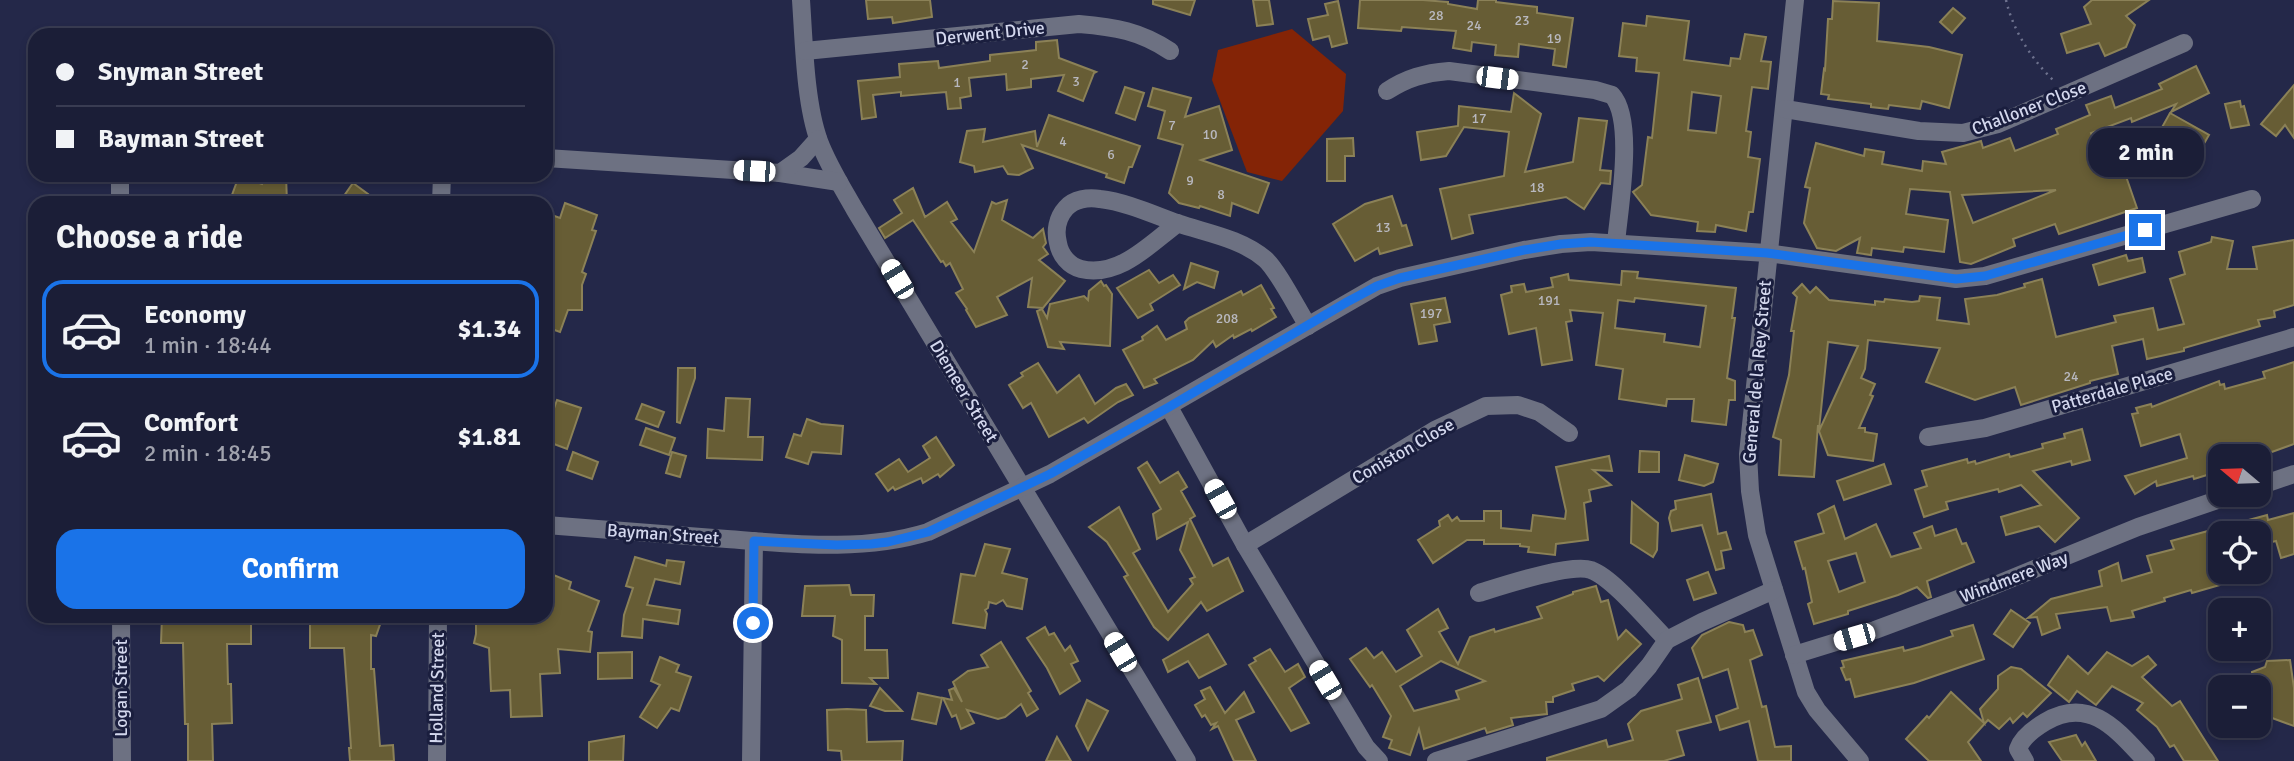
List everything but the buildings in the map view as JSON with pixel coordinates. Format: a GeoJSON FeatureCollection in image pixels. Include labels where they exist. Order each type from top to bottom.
{"type":"FeatureCollection","features":[{"type":"Feature","properties":{"kind":"street","name":"Diemeer Street"},"geometry":{"type":"LineString","coordinates":[[801,0],[813,116],[818,139],[839,181],[1187,761]]}},
{"type":"Feature","properties":{"kind":"street","name":"General de la Rey Street"},"geometry":{"type":"LineString","coordinates":[[1795,0],[1748,454],[1750,491],[1757,535],[1806,692],[1817,710],[1860,761]]}},
{"type":"Feature","properties":{"kind":"street","name":"Derwent Drive"},"geometry":{"type":"LineString","coordinates":[[805,51],[1079,24],[1133,32],[1150,38],[1170,51]]}},
{"type":"Feature","properties":{"kind":"street","name":"Challoner Close"},"geometry":{"type":"LineString","coordinates":[[1785,109],[1919,131],[1963,133],[1998,124],[2184,43]]}},
{"type":"Feature","properties":{"kind":"street"},"geometry":{"type":"LineString","coordinates":[[1387,91],[1405,79],[1425,73],[1448,71],[1595,90],[1612,96],[1620,109],[1625,145],[1616,243]]}},
{"type":"Feature","properties":{"kind":"street"},"geometry":{"type":"LineString","coordinates":[[780,173],[801,158],[818,139]]}},
{"type":"Feature","properties":{"kind":"street"},"geometry":{"type":"LineString","coordinates":[[553,158],[780,173],[839,181]]}},
{"type":"Feature","properties":{"kind":"street"},"geometry":{"type":"LineString","coordinates":[[1178,223],[1128,260],[1108,270],[1095,272],[1075,267],[1064,257],[1056,234],[1057,222],[1065,209],[1074,201],[1088,198],[1125,205],[1244,244],[1267,260],[1308,326]]}},
{"type":"Feature","properties":{"kind":"street","name":"Bayman Street"},"geometry":{"type":"LineString","coordinates":[[553,526],[837,545],[888,542],[928,532],[1022,489],[1377,286],[1400,278],[1561,244],[1616,243],[1767,253],[1956,279],[1985,276],[2252,199]]}},
{"type":"Feature","properties":{"kind":"street","name":"Patterdale Place"},"geometry":{"type":"LineString","coordinates":[[1928,437],[1985,428],[2294,337]]}},
{"type":"Feature","properties":{"kind":"street","name":"Coniston Close"},"geometry":{"type":"LineString","coordinates":[[1245,545],[1435,430],[1486,406],[1518,405],[1539,412],[1569,433]]}},
{"type":"Feature","properties":{"kind":"street"},"geometry":{"type":"LineString","coordinates":[[1169,407],[1245,545],[1366,747],[1379,761]]}},
{"type":"Feature","properties":{"kind":"street"},"geometry":{"type":"LineString","coordinates":[[2272,482],[2294,474]]}},
{"type":"Feature","properties":{"kind":"street","name":"Windmere Way"},"geometry":{"type":"LineString","coordinates":[[1794,655],[1875,631],[2138,527],[2208,503]]}},
{"type":"Feature","properties":{"kind":"street"},"geometry":{"type":"LineString","coordinates":[[751,761],[754,541]]}},
{"type":"Feature","properties":{"kind":"street"},"geometry":{"type":"LineString","coordinates":[[1479,593],[1555,573],[1586,569],[1601,575],[1615,587],[1667,640]]}},
{"type":"Feature","properties":{"kind":"street"},"geometry":{"type":"LineString","coordinates":[[1436,761],[1601,709],[1629,689],[1649,667],[1667,640],[1774,590]]}},
{"type":"Feature","properties":{"kind":"street","name":"Logan Street"},"geometry":{"type":"LineString","coordinates":[[121,623],[122,761]]}},
{"type":"Feature","properties":{"kind":"street","name":"Holland Street"},"geometry":{"type":"LineString","coordinates":[[437,761],[438,623]]}},
{"type":"Feature","properties":{"kind":"street"},"geometry":{"type":"LineString","coordinates":[[2025,761],[2018,749],[2021,742],[2057,715],[2072,712],[2100,719],[2113,726],[2146,761]]}},
{"type":"Feature","properties":{"kind":"path"},"geometry":{"type":"LineString","coordinates":[[2006,0],[2015,28],[2029,50],[2046,74],[2067,94]]}},
{"type":"Feature","properties":{"kind":"shaded area"},"geometry":{"type":"Polygon","coordinates":[[[1292,29],[1346,74],[1343,111],[1282,181],[1247,172],[1212,80],[1218,50],[1292,29]]]}},
{"type":"Feature","properties":{"kind":"route"},"geometry":{"type":"LineString","coordinates":[[753,623],[754,541],[871,544],[910,538],[928,532],[1050,474],[1347,302],[1377,286],[1400,278],[1524,250],[1591,242],[1767,253],[1956,279],[1985,276],[2145,230]]}}]}
